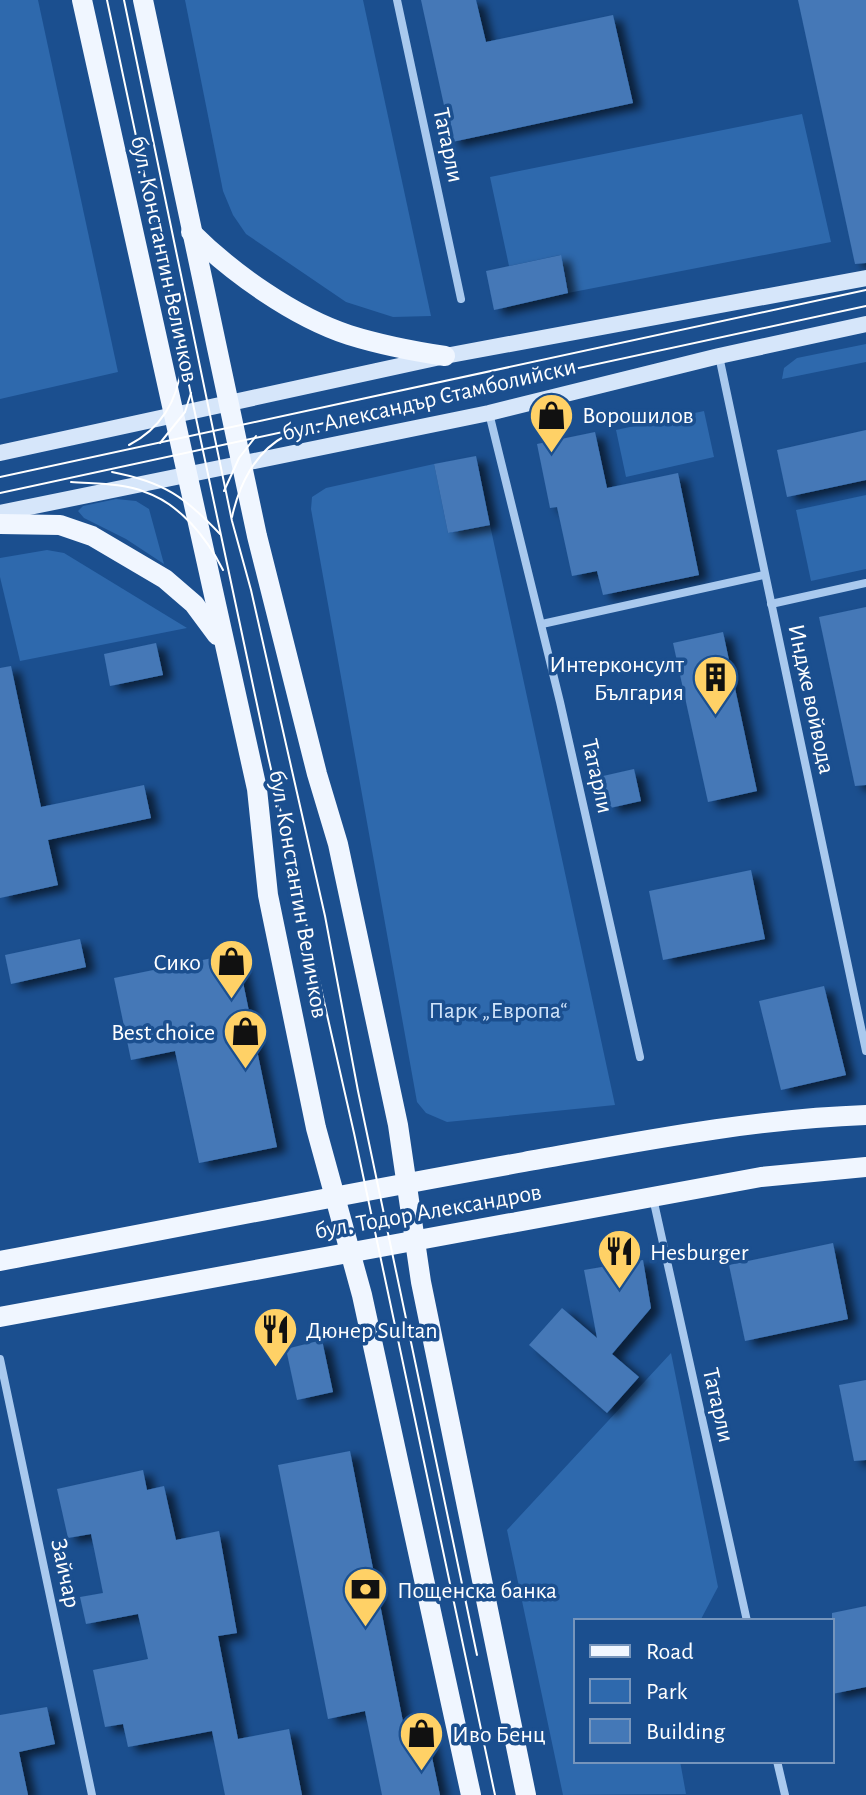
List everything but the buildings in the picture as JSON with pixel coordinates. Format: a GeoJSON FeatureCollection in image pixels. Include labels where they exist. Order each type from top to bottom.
{"type":"FeatureCollection","features":[{"type":"Feature","properties":{"kind":"main road","name":"бул. Константин Величков"},"geometry":{"type":"LineString","coordinates":[[82,0],[257,789],[262,854],[316,1128],[362,1295],[471,1795]]}},
{"type":"Feature","properties":{"kind":"main road","name":"бул. Константин Величков"},"geometry":{"type":"LineString","coordinates":[[143,0],[240,464],[317,774],[338,844],[398,1125],[421,1282],[526,1795]]}},
{"type":"Feature","properties":{"kind":"main road"},"geometry":{"type":"LineString","coordinates":[[191,232],[215,256],[311,319],[395,349],[445,356]]}},
{"type":"Feature","properties":{"kind":"main road"},"geometry":{"type":"LineString","coordinates":[[0,524],[60,525],[92,536],[165,579],[208,619],[223,645]]}},
{"type":"Feature","properties":{"kind":"main road","name":"бул. Тодор Александров"},"geometry":{"type":"LineString","coordinates":[[0,1261],[712,1130],[866,1115]]}},
{"type":"Feature","properties":{"kind":"main road","name":"бул. Тодор Александров"},"geometry":{"type":"LineString","coordinates":[[0,1317],[761,1177],[866,1167]]}},
{"type":"Feature","properties":{"kind":"street","name":"Татарли"},"geometry":{"type":"LineString","coordinates":[[397,0],[461,299]]}},
{"type":"Feature","properties":{"kind":"street","name":"бул. Александър Стамболийски"},"geometry":{"type":"LineString","coordinates":[[0,453],[445,356],[866,278]]}},
{"type":"Feature","properties":{"kind":"street","name":"бул. Александър Стамболийски"},"geometry":{"type":"LineString","coordinates":[[0,513],[489,413],[719,356],[866,324]]}},
{"type":"Feature","properties":{"kind":"street","name":"Индже войвода"},"geometry":{"type":"LineString","coordinates":[[719,356],[866,1051]]}},
{"type":"Feature","properties":{"kind":"street","name":"Татарли"},"geometry":{"type":"LineString","coordinates":[[489,413],[542,624],[640,1057]]}},
{"type":"Feature","properties":{"kind":"street"},"geometry":{"type":"LineString","coordinates":[[542,624],[764,575]]}},
{"type":"Feature","properties":{"kind":"street"},"geometry":{"type":"LineString","coordinates":[[771,604],[866,583]]}},
{"type":"Feature","properties":{"kind":"street","name":"Татарли"},"geometry":{"type":"LineString","coordinates":[[653,1197],[747,1619]]}},
{"type":"Feature","properties":{"kind":"street","name":"Зайчар"},"geometry":{"type":"LineString","coordinates":[[0,1359],[92,1795]]}},
{"type":"Feature","properties":{"kind":"street"},"geometry":{"type":"LineString","coordinates":[[777,1763],[785,1795]]}},
{"type":"Feature","properties":{"kind":"green space"},"geometry":{"type":"Polygon","coordinates":[[[0,0],[38,0],[118,372],[0,399],[0,0]]]}},
{"type":"Feature","properties":{"kind":"green space"},"geometry":{"type":"Polygon","coordinates":[[[185,0],[363,0],[431,316],[393,317],[346,302],[246,234],[233,215],[223,191],[185,0]]]}},
{"type":"Feature","properties":{"kind":"green space"},"geometry":{"type":"Polygon","coordinates":[[[802,114],[831,242],[568,293],[560,255],[509,266],[490,177],[802,114]]]}},
{"type":"Feature","properties":{"kind":"green space"},"geometry":{"type":"Polygon","coordinates":[[[866,344],[866,362],[782,379],[784,368],[797,358],[866,344]]]}},
{"type":"Feature","properties":{"kind":"green space"},"geometry":{"type":"Polygon","coordinates":[[[704,411],[714,457],[626,477],[616,430],[704,411]]]}},
{"type":"Feature","properties":{"kind":"green space","name":"Парк „Европа“"},"geometry":{"type":"Polygon","coordinates":[[[434,464],[448,533],[490,525],[615,1105],[447,1122],[426,1113],[417,1102],[311,509],[312,497],[326,488],[434,464]]]}},
{"type":"Feature","properties":{"kind":"green space"},"geometry":{"type":"Polygon","coordinates":[[[866,495],[866,569],[811,581],[796,510],[866,495]]]}},
{"type":"Feature","properties":{"kind":"green space"},"geometry":{"type":"Polygon","coordinates":[[[116,499],[136,501],[149,509],[164,564],[126,539],[84,518],[78,511],[83,506],[116,499]]]}},
{"type":"Feature","properties":{"kind":"green space"},"geometry":{"type":"Polygon","coordinates":[[[47,550],[64,553],[187,628],[20,661],[0,577],[0,558],[47,550]]]}},
{"type":"Feature","properties":{"kind":"green space"},"geometry":{"type":"Polygon","coordinates":[[[671,1353],[718,1587],[701,1619],[574,1619],[574,1763],[680,1763],[686,1794],[563,1795],[507,1530],[671,1353]]]}},
{"type":"Feature","properties":{"kind":"tram line"},"geometry":{"type":"LineString","coordinates":[[107,0],[495,1795]]}},
{"type":"Feature","properties":{"kind":"tram line"},"geometry":{"type":"LineString","coordinates":[[124,0],[232,521],[251,590],[325,916],[358,1091],[477,1655]]}},
{"type":"Feature","properties":{"kind":"tram line"},"geometry":{"type":"LineString","coordinates":[[0,477],[866,290]]}},
{"type":"Feature","properties":{"kind":"tram line"},"geometry":{"type":"LineString","coordinates":[[0,493],[866,306]]}},
{"type":"Feature","properties":{"kind":"tram line"},"geometry":{"type":"LineString","coordinates":[[129,445],[150,431],[166,413],[176,391],[181,366]]}},
{"type":"Feature","properties":{"kind":"tram line"},"geometry":{"type":"LineString","coordinates":[[160,443],[185,412],[191,393]]}},
{"type":"Feature","properties":{"kind":"tram line"},"geometry":{"type":"LineString","coordinates":[[224,491],[239,458],[256,436]]}},
{"type":"Feature","properties":{"kind":"tram line"},"geometry":{"type":"LineString","coordinates":[[232,517],[250,470],[265,451],[285,436]]}},
{"type":"Feature","properties":{"kind":"tram line"},"geometry":{"type":"LineString","coordinates":[[112,472],[160,486],[196,510],[220,534]]}},
{"type":"Feature","properties":{"kind":"tram line"},"geometry":{"type":"LineString","coordinates":[[71,482],[128,487],[158,497],[191,524],[223,570]]}},
{"type":"Feature","properties":{"kind":"place","name":"Ворошилов"},"geometry":{"type":"Point","coordinates":[551,454]}},
{"type":"Feature","properties":{"kind":"place","name":"Интерконсулт България"},"geometry":{"type":"Point","coordinates":[715,717]}},
{"type":"Feature","properties":{"kind":"place","name":"Сико"},"geometry":{"type":"Point","coordinates":[232,1001]}},
{"type":"Feature","properties":{"kind":"place","name":"Best choice"},"geometry":{"type":"Point","coordinates":[246,1071]}},
{"type":"Feature","properties":{"kind":"place","name":"Hesburger"},"geometry":{"type":"Point","coordinates":[619,1291]}},
{"type":"Feature","properties":{"kind":"place","name":"Дюнер Sultan"},"geometry":{"type":"Point","coordinates":[275,1369]}},
{"type":"Feature","properties":{"kind":"place","name":"Пощенска банка"},"geometry":{"type":"Point","coordinates":[366,1629]}},
{"type":"Feature","properties":{"kind":"place","name":"Иво Бенц"},"geometry":{"type":"Point","coordinates":[421,1773]}}]}
